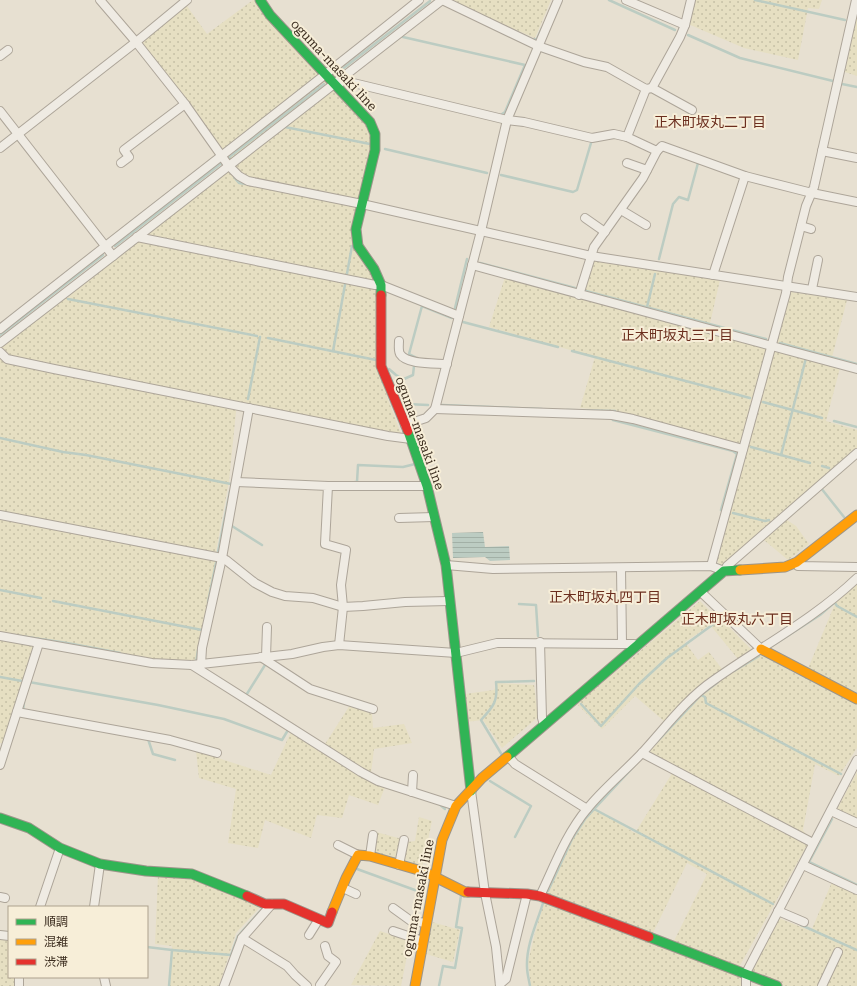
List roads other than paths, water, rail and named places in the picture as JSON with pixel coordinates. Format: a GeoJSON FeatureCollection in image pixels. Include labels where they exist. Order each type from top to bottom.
{"type":"FeatureCollection","features":[{"type":"Feature","properties":{"kind":"street"},"geometry":{"type":"LineString","coordinates":[[100,0],[136,42],[185,104],[228,165],[239,176],[248,181],[362,204],[591,256],[857,297]]}},
{"type":"Feature","properties":{"kind":"street","name":"oguma-masaki line"},"geometry":{"type":"LineString","coordinates":[[260,0],[270,15],[370,122],[375,134],[375,150],[356,229],[358,246],[374,269],[381,285],[380,349],[382,366],[387,382],[411,439],[427,486],[446,565],[471,791],[456,806],[442,840],[415,986]]}},
{"type":"Feature","properties":{"kind":"street"},"geometry":{"type":"LineString","coordinates":[[0,329],[105,246],[223,156],[419,0]]}},
{"type":"Feature","properties":{"kind":"street"},"geometry":{"type":"LineString","coordinates":[[0,343],[442,0],[538,46],[584,62],[607,67],[692,110]]}},
{"type":"Feature","properties":{"kind":"street"},"geometry":{"type":"LineString","coordinates":[[405,425],[426,418],[435,409],[481,231],[507,120],[558,0]]}},
{"type":"Feature","properties":{"kind":"street"},"geometry":{"type":"LineString","coordinates":[[626,0],[685,25]]}},
{"type":"Feature","properties":{"kind":"street"},"geometry":{"type":"LineString","coordinates":[[627,137],[649,89],[680,37],[685,25],[691,0]]}},
{"type":"Feature","properties":{"kind":"street"},"geometry":{"type":"LineString","coordinates":[[711,566],[772,346],[806,206],[812,193],[856,0]]}},
{"type":"Feature","properties":{"kind":"street"},"geometry":{"type":"LineString","coordinates":[[0,148],[136,42],[184,1]]}},
{"type":"Feature","properties":{"kind":"street"},"geometry":{"type":"LineString","coordinates":[[0,56],[8,50]]}},
{"type":"Feature","properties":{"kind":"street"},"geometry":{"type":"LineString","coordinates":[[335,84],[345,82],[507,120],[524,122],[592,138],[614,134],[627,137],[657,151]]}},
{"type":"Feature","properties":{"kind":"street"},"geometry":{"type":"LineString","coordinates":[[121,163],[129,157],[124,150],[185,104]]}},
{"type":"Feature","properties":{"kind":"street"},"geometry":{"type":"LineString","coordinates":[[0,111],[113,256]]}},
{"type":"Feature","properties":{"kind":"street"},"geometry":{"type":"LineString","coordinates":[[579,294],[594,247],[643,178],[657,151],[662,146],[744,176],[812,193],[857,202]]}},
{"type":"Feature","properties":{"kind":"street"},"geometry":{"type":"LineString","coordinates":[[822,151],[857,158]]}},
{"type":"Feature","properties":{"kind":"street"},"geometry":{"type":"LineString","coordinates":[[627,163],[648,170]]}},
{"type":"Feature","properties":{"kind":"street"},"geometry":{"type":"LineString","coordinates":[[713,275],[744,176]]}},
{"type":"Feature","properties":{"kind":"street"},"geometry":{"type":"LineString","coordinates":[[621,210],[646,225]]}},
{"type":"Feature","properties":{"kind":"street"},"geometry":{"type":"LineString","coordinates":[[585,218],[605,232]]}},
{"type":"Feature","properties":{"kind":"street"},"geometry":{"type":"LineString","coordinates":[[801,226],[811,229]]}},
{"type":"Feature","properties":{"kind":"street"},"geometry":{"type":"LineString","coordinates":[[137,237],[155,242],[381,285],[459,316]]}},
{"type":"Feature","properties":{"kind":"street"},"geometry":{"type":"LineString","coordinates":[[812,289],[818,260]]}},
{"type":"Feature","properties":{"kind":"street"},"geometry":{"type":"LineString","coordinates":[[472,265],[857,368]]}},
{"type":"Feature","properties":{"kind":"street"},"geometry":{"type":"LineString","coordinates":[[399,341],[400,354],[405,358],[417,362],[447,364]]}},
{"type":"Feature","properties":{"kind":"street"},"geometry":{"type":"LineString","coordinates":[[0,352],[7,359],[388,436],[411,439]]}},
{"type":"Feature","properties":{"kind":"street"},"geometry":{"type":"LineString","coordinates":[[201,664],[202,648],[222,558],[249,408]]}},
{"type":"Feature","properties":{"kind":"street"},"geometry":{"type":"LineString","coordinates":[[435,409],[612,415],[633,418],[743,449]]}},
{"type":"Feature","properties":{"kind":"street"},"geometry":{"type":"LineString","coordinates":[[724,572],[726,566],[857,453]]}},
{"type":"Feature","properties":{"kind":"street"},"geometry":{"type":"LineString","coordinates":[[236,482],[328,486],[427,486]]}},
{"type":"Feature","properties":{"kind":"street"},"geometry":{"type":"LineString","coordinates":[[328,486],[325,544],[346,550],[341,585],[342,607],[339,645]]}},
{"type":"Feature","properties":{"kind":"street"},"geometry":{"type":"LineString","coordinates":[[0,515],[222,558],[255,583],[272,592],[285,596],[312,598],[342,607],[450,600]]}},
{"type":"Feature","properties":{"kind":"street"},"geometry":{"type":"LineString","coordinates":[[500,985],[496,947],[485,893],[471,791],[482,778],[724,572],[730,570],[785,567],[797,562],[857,515]]}},
{"type":"Feature","properties":{"kind":"street"},"geometry":{"type":"LineString","coordinates":[[399,518],[434,517]]}},
{"type":"Feature","properties":{"kind":"street"},"geometry":{"type":"LineString","coordinates":[[797,562],[798,566],[857,567]]}},
{"type":"Feature","properties":{"kind":"street"},"geometry":{"type":"LineString","coordinates":[[446,565],[493,569],[711,566],[724,572]]}},
{"type":"Feature","properties":{"kind":"street"},"geometry":{"type":"LineString","coordinates":[[621,568],[622,644]]}},
{"type":"Feature","properties":{"kind":"street"},"geometry":{"type":"LineString","coordinates":[[540,896],[568,836],[586,809],[642,753],[694,697],[712,681],[832,600],[857,578]]}},
{"type":"Feature","properties":{"kind":"street"},"geometry":{"type":"LineString","coordinates":[[701,592],[761,649],[857,699]]}},
{"type":"Feature","properties":{"kind":"street"},"geometry":{"type":"LineString","coordinates":[[263,657],[267,627]]}},
{"type":"Feature","properties":{"kind":"street"},"geometry":{"type":"LineString","coordinates":[[0,636],[152,662],[192,665],[292,654],[339,645],[456,653],[497,642],[634,644],[637,646]]}},
{"type":"Feature","properties":{"kind":"street"},"geometry":{"type":"LineString","coordinates":[[540,642],[542,718],[544,725]]}},
{"type":"Feature","properties":{"kind":"street"},"geometry":{"type":"LineString","coordinates":[[0,765],[39,643]]}},
{"type":"Feature","properties":{"kind":"street"},"geometry":{"type":"LineString","coordinates":[[263,657],[310,689],[372,709]]}},
{"type":"Feature","properties":{"kind":"street"},"geometry":{"type":"LineString","coordinates":[[192,665],[361,772],[378,781],[456,806]]}},
{"type":"Feature","properties":{"kind":"street"},"geometry":{"type":"LineString","coordinates":[[17,712],[170,740],[217,753]]}},
{"type":"Feature","properties":{"kind":"street"},"geometry":{"type":"LineString","coordinates":[[642,753],[813,843]]}},
{"type":"Feature","properties":{"kind":"street"},"geometry":{"type":"LineString","coordinates":[[508,756],[515,764],[586,809]]}},
{"type":"Feature","properties":{"kind":"street"},"geometry":{"type":"LineString","coordinates":[[746,986],[746,973],[857,760]]}},
{"type":"Feature","properties":{"kind":"street"},"geometry":{"type":"LineString","coordinates":[[412,792],[413,775]]}},
{"type":"Feature","properties":{"kind":"street"},"geometry":{"type":"LineString","coordinates":[[831,811],[857,824]]}},
{"type":"Feature","properties":{"kind":"street"},"geometry":{"type":"LineString","coordinates":[[0,818],[29,828],[60,848],[100,864],[146,871],[192,874],[265,904],[284,904],[328,923],[342,888],[358,856]]}},
{"type":"Feature","properties":{"kind":"street"},"geometry":{"type":"LineString","coordinates":[[370,856],[373,835]]}},
{"type":"Feature","properties":{"kind":"street"},"geometry":{"type":"LineString","coordinates":[[399,865],[404,840]]}},
{"type":"Feature","properties":{"kind":"street"},"geometry":{"type":"LineString","coordinates":[[338,845],[358,856],[370,856],[425,872],[434,878],[465,892],[527,894],[540,896],[777,986]]}},
{"type":"Feature","properties":{"kind":"street"},"geometry":{"type":"LineString","coordinates":[[40,906],[60,848]]}},
{"type":"Feature","properties":{"kind":"street"},"geometry":{"type":"LineString","coordinates":[[94,906],[100,864]]}},
{"type":"Feature","properties":{"kind":"street"},"geometry":{"type":"LineString","coordinates":[[803,865],[857,890]]}},
{"type":"Feature","properties":{"kind":"street"},"geometry":{"type":"LineString","coordinates":[[342,888],[356,894]]}},
{"type":"Feature","properties":{"kind":"street"},"geometry":{"type":"LineString","coordinates":[[500,985],[506,979],[527,894]]}},
{"type":"Feature","properties":{"kind":"street"},"geometry":{"type":"LineString","coordinates":[[224,986],[242,938],[272,904]]}},
{"type":"Feature","properties":{"kind":"street"},"geometry":{"type":"LineString","coordinates":[[393,908],[411,921],[426,923]]}},
{"type":"Feature","properties":{"kind":"street"},"geometry":{"type":"LineString","coordinates":[[778,910],[804,922]]}},
{"type":"Feature","properties":{"kind":"street"},"geometry":{"type":"LineString","coordinates":[[309,935],[319,919]]}},
{"type":"Feature","properties":{"kind":"street"},"geometry":{"type":"LineString","coordinates":[[393,931],[423,941]]}},
{"type":"Feature","properties":{"kind":"street"},"geometry":{"type":"LineString","coordinates":[[242,938],[287,966],[294,976],[306,986]]}},
{"type":"Feature","properties":{"kind":"street"},"geometry":{"type":"LineString","coordinates":[[322,986],[336,962],[328,956],[325,946]]}},
{"type":"Feature","properties":{"kind":"street"},"geometry":{"type":"LineString","coordinates":[[822,986],[838,952]]}},
{"type":"Feature","properties":{"kind":"waterway"},"geometry":{"type":"LineString","coordinates":[[609,0],[675,30]]}},
{"type":"Feature","properties":{"kind":"waterway"},"geometry":{"type":"LineString","coordinates":[[755,0],[845,20]]}},
{"type":"Feature","properties":{"kind":"waterway"},"geometry":{"type":"LineString","coordinates":[[336,74],[430,1]]}},
{"type":"Feature","properties":{"kind":"waterway"},"geometry":{"type":"LineString","coordinates":[[532,40],[537,39],[542,28]]}},
{"type":"Feature","properties":{"kind":"waterway"},"geometry":{"type":"LineString","coordinates":[[688,35],[740,58],[833,81]]}},
{"type":"Feature","properties":{"kind":"waterway"},"geometry":{"type":"LineString","coordinates":[[403,37],[525,65],[505,112],[502,114]]}},
{"type":"Feature","properties":{"kind":"waterway"},"geometry":{"type":"LineString","coordinates":[[228,158],[324,84]]}},
{"type":"Feature","properties":{"kind":"waterway"},"geometry":{"type":"LineString","coordinates":[[842,84],[857,87]]}},
{"type":"Feature","properties":{"kind":"waterway"},"geometry":{"type":"LineString","coordinates":[[285,127],[370,144]]}},
{"type":"Feature","properties":{"kind":"waterway"},"geometry":{"type":"LineString","coordinates":[[501,175],[573,192],[577,190],[591,143]]}},
{"type":"Feature","properties":{"kind":"waterway"},"geometry":{"type":"LineString","coordinates":[[385,149],[487,173]]}},
{"type":"Feature","properties":{"kind":"waterway"},"geometry":{"type":"LineString","coordinates":[[115,246],[223,162]]}},
{"type":"Feature","properties":{"kind":"waterway"},"geometry":{"type":"LineString","coordinates":[[659,259],[673,204],[679,197],[688,200],[698,163]]}},
{"type":"Feature","properties":{"kind":"waterway"},"geometry":{"type":"LineString","coordinates":[[234,177],[239,183],[246,184]]}},
{"type":"Feature","properties":{"kind":"waterway"},"geometry":{"type":"LineString","coordinates":[[333,351],[352,246]]}},
{"type":"Feature","properties":{"kind":"waterway"},"geometry":{"type":"LineString","coordinates":[[0,335],[103,255]]}},
{"type":"Feature","properties":{"kind":"waterway"},"geometry":{"type":"LineString","coordinates":[[455,308],[467,259]]}},
{"type":"Feature","properties":{"kind":"waterway"},"geometry":{"type":"LineString","coordinates":[[480,263],[575,288]]}},
{"type":"Feature","properties":{"kind":"waterway"},"geometry":{"type":"LineString","coordinates":[[647,307],[655,274]]}},
{"type":"Feature","properties":{"kind":"waterway"},"geometry":{"type":"LineString","coordinates":[[586,291],[766,339]]}},
{"type":"Feature","properties":{"kind":"waterway"},"geometry":{"type":"LineString","coordinates":[[68,299],[257,336]]}},
{"type":"Feature","properties":{"kind":"waterway"},"geometry":{"type":"LineString","coordinates":[[389,369],[404,379],[413,375],[415,357],[409,354],[422,306],[452,318]]}},
{"type":"Feature","properties":{"kind":"waterway"},"geometry":{"type":"LineString","coordinates":[[463,322],[558,347]]}},
{"type":"Feature","properties":{"kind":"waterway"},"geometry":{"type":"LineString","coordinates":[[248,399],[260,337]]}},
{"type":"Feature","properties":{"kind":"waterway"},"geometry":{"type":"LineString","coordinates":[[268,338],[376,360]]}},
{"type":"Feature","properties":{"kind":"waterway"},"geometry":{"type":"LineString","coordinates":[[780,343],[857,364]]}},
{"type":"Feature","properties":{"kind":"waterway"},"geometry":{"type":"LineString","coordinates":[[572,351],[750,398]]}},
{"type":"Feature","properties":{"kind":"waterway"},"geometry":{"type":"LineString","coordinates":[[751,447],[781,455],[806,358]]}},
{"type":"Feature","properties":{"kind":"waterway"},"geometry":{"type":"LineString","coordinates":[[763,402],[822,418]]}},
{"type":"Feature","properties":{"kind":"waterway"},"geometry":{"type":"LineString","coordinates":[[406,404],[428,405]]}},
{"type":"Feature","properties":{"kind":"waterway"},"geometry":{"type":"LineString","coordinates":[[442,405],[542,409]]}},
{"type":"Feature","properties":{"kind":"waterway"},"geometry":{"type":"LineString","coordinates":[[567,410],[615,411]]}},
{"type":"Feature","properties":{"kind":"waterway"},"geometry":{"type":"LineString","coordinates":[[613,420],[733,451],[737,454],[721,510]]}},
{"type":"Feature","properties":{"kind":"waterway"},"geometry":{"type":"LineString","coordinates":[[834,421],[857,427]]}},
{"type":"Feature","properties":{"kind":"waterway"},"geometry":{"type":"LineString","coordinates":[[0,438],[63,452],[86,455],[231,484]]}},
{"type":"Feature","properties":{"kind":"waterway"},"geometry":{"type":"LineString","coordinates":[[781,455],[810,463]]}},
{"type":"Feature","properties":{"kind":"waterway"},"geometry":{"type":"LineString","coordinates":[[355,482],[357,482],[358,465],[403,467],[415,464]]}},
{"type":"Feature","properties":{"kind":"waterway"},"geometry":{"type":"LineString","coordinates":[[822,466],[829,468]]}},
{"type":"Feature","properties":{"kind":"waterway"},"geometry":{"type":"LineString","coordinates":[[821,488],[844,517]]}},
{"type":"Feature","properties":{"kind":"waterway"},"geometry":{"type":"LineString","coordinates":[[218,552],[230,491]]}},
{"type":"Feature","properties":{"kind":"waterway"},"geometry":{"type":"LineString","coordinates":[[733,513],[765,521],[769,520]]}},
{"type":"Feature","properties":{"kind":"waterway"},"geometry":{"type":"LineString","coordinates":[[232,526],[262,545]]}},
{"type":"Feature","properties":{"kind":"waterway"},"geometry":{"type":"LineString","coordinates":[[208,602],[216,563]]}},
{"type":"Feature","properties":{"kind":"waterway"},"geometry":{"type":"LineString","coordinates":[[0,590],[41,598]]}},
{"type":"Feature","properties":{"kind":"waterway"},"geometry":{"type":"LineString","coordinates":[[53,601],[202,630],[203,628]]}},
{"type":"Feature","properties":{"kind":"waterway"},"geometry":{"type":"LineString","coordinates":[[772,646],[820,615],[835,602]]}},
{"type":"Feature","properties":{"kind":"waterway"},"geometry":{"type":"LineString","coordinates":[[835,603],[837,606],[857,617]]}},
{"type":"Feature","properties":{"kind":"waterway"},"geometry":{"type":"LineString","coordinates":[[519,604],[536,605],[538,636]]}},
{"type":"Feature","properties":{"kind":"waterway"},"geometry":{"type":"LineString","coordinates":[[581,704],[601,726],[639,684],[667,658],[719,620]]}},
{"type":"Feature","properties":{"kind":"waterway"},"geometry":{"type":"LineString","coordinates":[[14,635],[120,653]]}},
{"type":"Feature","properties":{"kind":"waterway"},"geometry":{"type":"LineString","coordinates":[[196,663],[198,650]]}},
{"type":"Feature","properties":{"kind":"waterway"},"geometry":{"type":"LineString","coordinates":[[734,671],[759,656]]}},
{"type":"Feature","properties":{"kind":"waterway"},"geometry":{"type":"LineString","coordinates":[[245,697],[265,665]]}},
{"type":"Feature","properties":{"kind":"waterway"},"geometry":{"type":"LineString","coordinates":[[0,677],[22,681]]}},
{"type":"Feature","properties":{"kind":"waterway"},"geometry":{"type":"LineString","coordinates":[[502,755],[481,720],[492,707],[496,699],[496,682],[534,681]]}},
{"type":"Feature","properties":{"kind":"waterway"},"geometry":{"type":"LineString","coordinates":[[29,682],[158,705],[224,719],[282,740],[288,730]]}},
{"type":"Feature","properties":{"kind":"waterway"},"geometry":{"type":"LineString","coordinates":[[655,744],[701,695],[718,682]]}},
{"type":"Feature","properties":{"kind":"waterway"},"geometry":{"type":"LineString","coordinates":[[701,695],[705,697],[706,703],[841,774]]}},
{"type":"Feature","properties":{"kind":"waterway"},"geometry":{"type":"LineString","coordinates":[[23,712],[24,702]]}},
{"type":"Feature","properties":{"kind":"waterway"},"geometry":{"type":"LineString","coordinates":[[146,738],[148,739],[153,754],[175,760]]}},
{"type":"Feature","properties":{"kind":"waterway"},"geometry":{"type":"LineString","coordinates":[[548,891],[572,839],[585,819],[635,765]]}},
{"type":"Feature","properties":{"kind":"waterway"},"geometry":{"type":"LineString","coordinates":[[490,781],[531,806],[515,837]]}},
{"type":"Feature","properties":{"kind":"waterway"},"geometry":{"type":"LineString","coordinates":[[438,803],[445,809]]}},
{"type":"Feature","properties":{"kind":"waterway"},"geometry":{"type":"LineString","coordinates":[[594,809],[773,904]]}},
{"type":"Feature","properties":{"kind":"waterway"},"geometry":{"type":"LineString","coordinates":[[832,819],[809,862],[857,885]]}},
{"type":"Feature","properties":{"kind":"waterway"},"geometry":{"type":"LineString","coordinates":[[357,869],[423,893]]}},
{"type":"Feature","properties":{"kind":"waterway"},"geometry":{"type":"LineString","coordinates":[[439,986],[443,966],[455,968],[462,928],[456,927],[461,896]]}},
{"type":"Feature","properties":{"kind":"waterway"},"geometry":{"type":"LineString","coordinates":[[530,986],[527,969],[528,951],[532,934],[543,903]]}},
{"type":"Feature","properties":{"kind":"waterway"},"geometry":{"type":"LineString","coordinates":[[172,950],[231,955],[238,936],[263,908]]}},
{"type":"Feature","properties":{"kind":"waterway"},"geometry":{"type":"LineString","coordinates":[[801,925],[857,950]]}},
{"type":"Feature","properties":{"kind":"waterway"},"geometry":{"type":"LineString","coordinates":[[148,947],[172,950],[169,986]]}},
{"type":"Feature","properties":{"kind":"district","name":"正木町坂丸二丁目"},"geometry":{"type":"Point","coordinates":[710,122]}},
{"type":"Feature","properties":{"kind":"district","name":"正木町坂丸三丁目"},"geometry":{"type":"Point","coordinates":[677,335]}},
{"type":"Feature","properties":{"kind":"district","name":"正木町坂丸四丁目"},"geometry":{"type":"Point","coordinates":[605,597]}},
{"type":"Feature","properties":{"kind":"district","name":"正木町坂丸六丁目"},"geometry":{"type":"Point","coordinates":[737,619]}}]}
